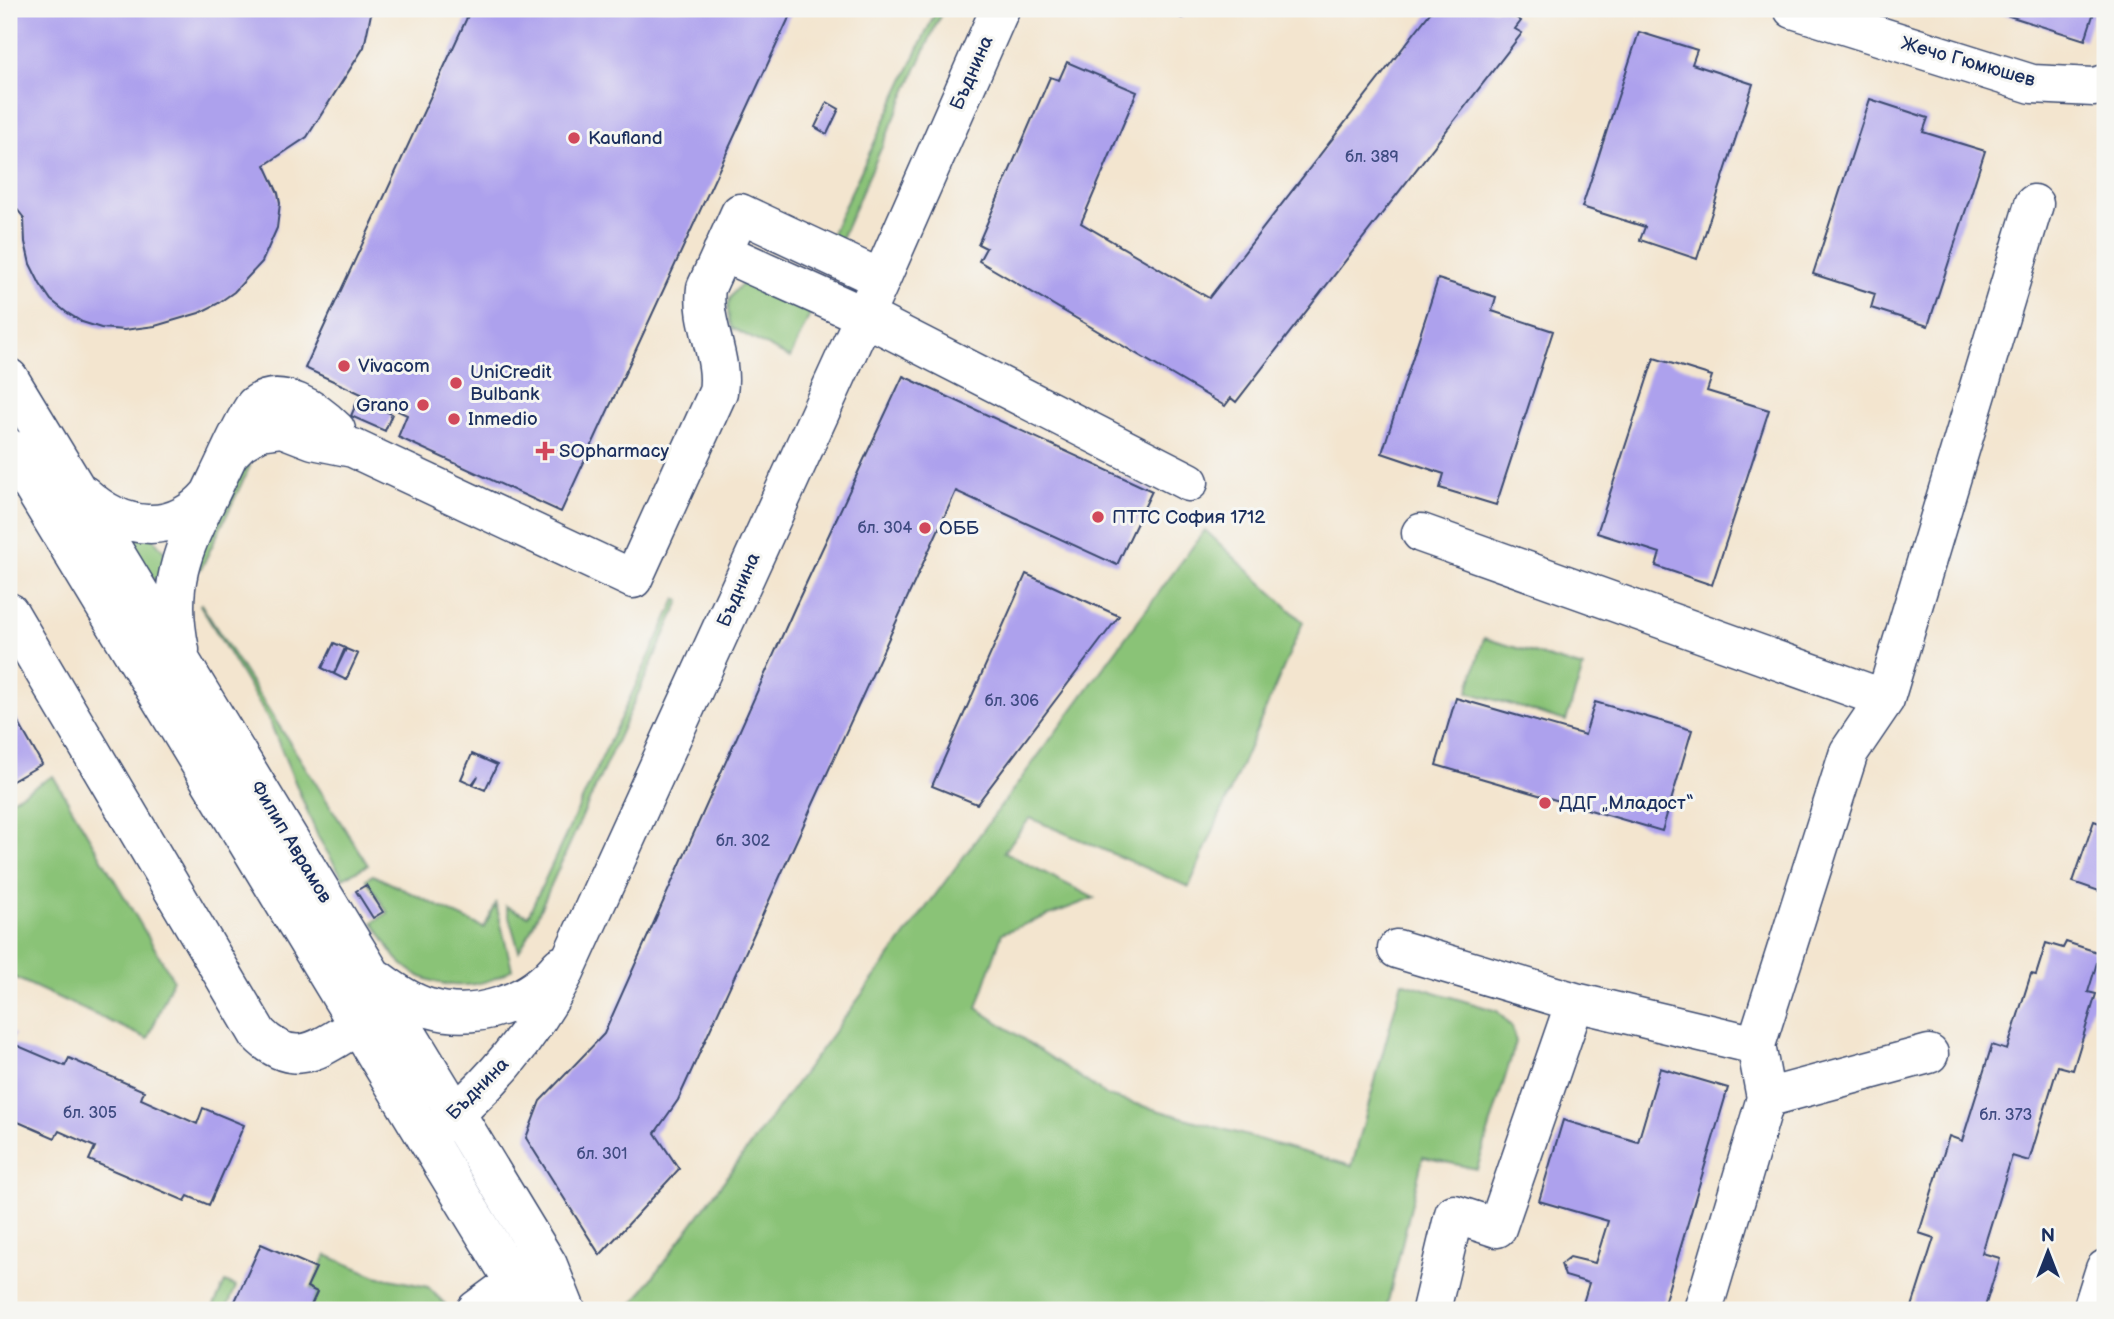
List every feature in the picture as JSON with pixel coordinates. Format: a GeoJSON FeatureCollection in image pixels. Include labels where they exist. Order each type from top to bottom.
{"type":"FeatureCollection","features":[{"type":"Feature","properties":{"kind":"street","name":"Бъднина"},"geometry":{"type":"LineString","coordinates":[[426,1136],[457,1114],[481,1091],[520,1046],[545,1009],[580,939],[872,298],[1000,9]]}},
{"type":"Feature","properties":{"kind":"street","name":"Жечо Гюмюшев"},"geometry":{"type":"LineString","coordinates":[[1793,9],[2032,84],[2094,87],[2105,84]]}},
{"type":"Feature","properties":{"kind":"street"},"geometry":{"type":"LineString","coordinates":[[1703,1310],[1766,1098],[1756,1045],[1849,752],[1885,699],[2034,204]]}},
{"type":"Feature","properties":{"kind":"street"},"geometry":{"type":"LineString","coordinates":[[229,453],[251,436],[270,429],[288,428],[313,440],[353,448],[633,579],[718,392],[718,362],[704,301],[706,288],[731,232],[872,298],[1189,482]]}},
{"type":"Feature","properties":{"kind":"street","name":"Филип Аврамов"},"geometry":{"type":"LineString","coordinates":[[9,378],[548,1265],[566,1310]]}},
{"type":"Feature","properties":{"kind":"street"},"geometry":{"type":"LineString","coordinates":[[187,672],[176,630],[176,580],[186,542],[255,405],[263,399],[275,397],[290,400],[320,415],[353,448]]}},
{"type":"Feature","properties":{"kind":"street","name":"Филип Аврамов"},"geometry":{"type":"LineString","coordinates":[[9,449],[525,1296]]}},
{"type":"Feature","properties":{"kind":"street"},"geometry":{"type":"LineString","coordinates":[[76,488],[109,515],[129,522],[155,524],[186,515],[211,493]]}},
{"type":"Feature","properties":{"kind":"street"},"geometry":{"type":"LineString","coordinates":[[1421,533],[1885,699]]}},
{"type":"Feature","properties":{"kind":"street"},"geometry":{"type":"LineString","coordinates":[[9,612],[258,1034],[280,1052],[295,1055],[309,1053],[359,1025]]}},
{"type":"Feature","properties":{"kind":"street"},"geometry":{"type":"LineString","coordinates":[[373,976],[397,993],[428,1008],[450,1013],[479,1011],[513,1002],[540,986],[554,974],[580,939]]}},
{"type":"Feature","properties":{"kind":"street"},"geometry":{"type":"LineString","coordinates":[[1396,949],[1575,1002],[1756,1045]]}},
{"type":"Feature","properties":{"kind":"street"},"geometry":{"type":"LineString","coordinates":[[1431,1310],[1454,1214],[1497,1228],[1575,1002]]}},
{"type":"Feature","properties":{"kind":"street"},"geometry":{"type":"LineString","coordinates":[[1766,1098],[1929,1054]]}},
{"type":"Feature","properties":{"kind":"street"},"geometry":{"type":"LineString","coordinates":[[2092,1310],[2105,1269]]}},
{"type":"Feature","properties":{"kind":"street"},"geometry":{"type":"LineString","coordinates":[[476,1310],[525,1296]]}},
{"type":"Feature","properties":{"kind":"green space"},"geometry":{"type":"Polygon","coordinates":[[[937,9],[943,9],[840,241],[831,235],[937,9]]]}},
{"type":"Feature","properties":{"kind":"green space"},"geometry":{"type":"Polygon","coordinates":[[[745,283],[814,306],[790,358],[732,328],[728,314],[729,303],[734,292],[745,283]]]}},
{"type":"Feature","properties":{"kind":"green space"},"geometry":{"type":"Polygon","coordinates":[[[240,460],[250,466],[201,569],[190,564],[240,460]]]}},
{"type":"Feature","properties":{"kind":"green space"},"geometry":{"type":"Polygon","coordinates":[[[1205,530],[1303,622],[1189,887],[1030,818],[1004,852],[1094,898],[1002,933],[977,1008],[1108,1096],[1352,1166],[1402,982],[1497,1011],[1512,1027],[1516,1042],[1477,1169],[1423,1157],[1386,1310],[632,1310],[630,1308],[1205,530]]]}},
{"type":"Feature","properties":{"kind":"green space"},"geometry":{"type":"Polygon","coordinates":[[[149,533],[169,558],[161,581],[154,580],[127,538],[149,533]]]}},
{"type":"Feature","properties":{"kind":"green space"},"geometry":{"type":"Polygon","coordinates":[[[676,599],[680,601],[519,951],[506,906],[528,916],[676,599]]]}},
{"type":"Feature","properties":{"kind":"green space"},"geometry":{"type":"Polygon","coordinates":[[[200,605],[368,865],[343,878],[318,837],[269,720],[200,605]]]}},
{"type":"Feature","properties":{"kind":"green space"},"geometry":{"type":"Polygon","coordinates":[[[1484,638],[1583,668],[1566,721],[1468,692],[1484,638]]]}},
{"type":"Feature","properties":{"kind":"green space"},"geometry":{"type":"Polygon","coordinates":[[[53,776],[173,979],[148,1039],[9,975],[9,801],[53,776]]]}},
{"type":"Feature","properties":{"kind":"green space"},"geometry":{"type":"Polygon","coordinates":[[[373,875],[484,928],[496,904],[512,969],[498,977],[468,985],[438,983],[409,970],[394,955],[373,922],[388,913],[366,879],[373,875]]]}},
{"type":"Feature","properties":{"kind":"green space"},"geometry":{"type":"Polygon","coordinates":[[[326,1255],[376,1276],[428,1287],[445,1304],[439,1310],[309,1310],[317,1292],[311,1289],[326,1255]]]}},
{"type":"Feature","properties":{"kind":"green space"},"geometry":{"type":"Polygon","coordinates":[[[225,1282],[236,1287],[226,1310],[212,1310],[225,1282]]]}},
{"type":"Feature","properties":{"kind":"building"},"geometry":{"type":"Polygon","coordinates":[[[9,9],[372,9],[364,47],[307,137],[265,165],[280,203],[277,228],[262,262],[234,292],[199,313],[155,326],[124,330],[101,328],[82,322],[66,312],[51,300],[30,264],[25,242],[24,218],[9,199],[9,9]]]}},
{"type":"Feature","properties":{"kind":"building"},"geometry":{"type":"Polygon","coordinates":[[[471,9],[793,9],[561,512],[398,437],[407,415],[305,368],[471,9]]]}},
{"type":"Feature","properties":{"kind":"building"},"geometry":{"type":"Polygon","coordinates":[[[1160,9],[1187,9],[1182,18],[1160,9]]]}},
{"type":"Feature","properties":{"kind":"building"},"geometry":{"type":"Polygon","coordinates":[[[1433,9],[1504,9],[1521,21],[1515,29],[1522,33],[1236,402],[1231,398],[1225,406],[979,261],[986,248],[978,244],[1050,77],[1059,80],[1067,62],[1137,92],[1081,223],[1209,298],[1433,9]]]}},
{"type":"Feature","properties":{"kind":"building"},"geometry":{"type":"Polygon","coordinates":[[[1987,9],[2095,9],[2085,40],[1987,9]]]}},
{"type":"Feature","properties":{"kind":"building"},"geometry":{"type":"Polygon","coordinates":[[[1639,32],[1697,50],[1692,64],[1753,84],[1697,259],[1640,240],[1645,227],[1582,207],[1639,32]]]}},
{"type":"Feature","properties":{"kind":"building"},"geometry":{"type":"Polygon","coordinates":[[[1870,99],[1928,118],[1923,132],[1985,151],[1928,326],[1871,308],[1875,294],[1813,274],[1870,99]]]}},
{"type":"Feature","properties":{"kind":"building"},"geometry":{"type":"Polygon","coordinates":[[[827,102],[839,109],[827,134],[815,127],[827,102]]]}},
{"type":"Feature","properties":{"kind":"building"},"geometry":{"type":"Polygon","coordinates":[[[1438,279],[1496,297],[1492,311],[1553,331],[1496,505],[1440,488],[1444,474],[1382,453],[1438,279]]]}},
{"type":"Feature","properties":{"kind":"building"},"geometry":{"type":"Polygon","coordinates":[[[1654,358],[1712,376],[1707,391],[1769,410],[1712,585],[1656,566],[1660,553],[1597,533],[1654,358]]]}},
{"type":"Feature","properties":{"kind":"building"},"geometry":{"type":"Polygon","coordinates":[[[903,376],[1152,491],[1117,565],[956,491],[678,1100],[655,1133],[679,1169],[600,1255],[526,1138],[540,1101],[604,1034],[795,607],[903,376]]]}},
{"type":"Feature","properties":{"kind":"building"},"geometry":{"type":"Polygon","coordinates":[[[358,399],[392,414],[385,431],[351,416],[358,399]]]}},
{"type":"Feature","properties":{"kind":"building"},"geometry":{"type":"Polygon","coordinates":[[[1026,574],[1119,616],[977,804],[932,786],[1026,574]]]}},
{"type":"Feature","properties":{"kind":"building"},"geometry":{"type":"Polygon","coordinates":[[[334,643],[345,648],[334,674],[322,668],[334,643]]]}},
{"type":"Feature","properties":{"kind":"building"},"geometry":{"type":"Polygon","coordinates":[[[346,649],[358,654],[346,680],[334,674],[346,649]]]}},
{"type":"Feature","properties":{"kind":"building"},"geometry":{"type":"Polygon","coordinates":[[[1456,698],[1585,735],[1595,702],[1692,730],[1662,831],[1436,765],[1456,698]]]}},
{"type":"Feature","properties":{"kind":"building"},"geometry":{"type":"Polygon","coordinates":[[[9,706],[42,764],[9,783],[9,706]]]}},
{"type":"Feature","properties":{"kind":"building"},"geometry":{"type":"Polygon","coordinates":[[[472,754],[497,765],[485,790],[473,785],[478,776],[472,784],[461,779],[472,754]]]}},
{"type":"Feature","properties":{"kind":"building"},"geometry":{"type":"Polygon","coordinates":[[[2094,821],[2105,825],[2105,893],[2073,882],[2094,821]]]}},
{"type":"Feature","properties":{"kind":"building"},"geometry":{"type":"Polygon","coordinates":[[[366,885],[383,912],[373,918],[356,891],[366,885]]]}},
{"type":"Feature","properties":{"kind":"building"},"geometry":{"type":"Polygon","coordinates":[[[2066,942],[2100,953],[2088,992],[2096,994],[2073,1070],[2058,1066],[2029,1161],[2012,1156],[1982,1253],[2000,1258],[1984,1310],[1911,1310],[1934,1238],[1919,1233],[1949,1136],[1962,1141],[1992,1045],[2007,1050],[2031,974],[2036,975],[2046,943],[2063,948],[2066,942]]]}},
{"type":"Feature","properties":{"kind":"building"},"geometry":{"type":"Polygon","coordinates":[[[9,1031],[15,1034],[11,1043],[65,1066],[69,1058],[144,1091],[141,1099],[197,1124],[203,1108],[244,1125],[209,1205],[188,1196],[185,1201],[89,1160],[95,1147],[59,1131],[55,1138],[9,1118],[9,1031]]]}},
{"type":"Feature","properties":{"kind":"building"},"geometry":{"type":"Polygon","coordinates":[[[1660,1068],[1728,1088],[1662,1310],[1581,1310],[1589,1283],[1565,1276],[1561,1264],[1570,1257],[1595,1263],[1608,1221],[1539,1201],[1563,1120],[1638,1142],[1660,1068]]]}},
{"type":"Feature","properties":{"kind":"building"},"geometry":{"type":"Polygon","coordinates":[[[261,1244],[316,1268],[307,1287],[317,1292],[309,1310],[231,1310],[261,1244]]]}},
{"type":"Feature","properties":{"kind":"place","name":"Kaufland"},"geometry":{"type":"Point","coordinates":[574,138]}},
{"type":"Feature","properties":{"kind":"place","name":"Vivacom"},"geometry":{"type":"Point","coordinates":[344,366]}},
{"type":"Feature","properties":{"kind":"place","name":"UniCredit Bulbank"},"geometry":{"type":"Point","coordinates":[456,383]}},
{"type":"Feature","properties":{"kind":"place","name":"Grano"},"geometry":{"type":"Point","coordinates":[423,405]}},
{"type":"Feature","properties":{"kind":"place","name":"Inmedio"},"geometry":{"type":"Point","coordinates":[454,419]}},
{"type":"Feature","properties":{"kind":"place","name":"SOpharmacy"},"geometry":{"type":"Point","coordinates":[545,451]}},
{"type":"Feature","properties":{"kind":"place","name":"ПТТС София 1712"},"geometry":{"type":"Point","coordinates":[1098,517]}},
{"type":"Feature","properties":{"kind":"place","name":"ОББ"},"geometry":{"type":"Point","coordinates":[925,528]}},
{"type":"Feature","properties":{"kind":"place","name":"ДДГ „Младост“"},"geometry":{"type":"Point","coordinates":[1545,803]}}]}
